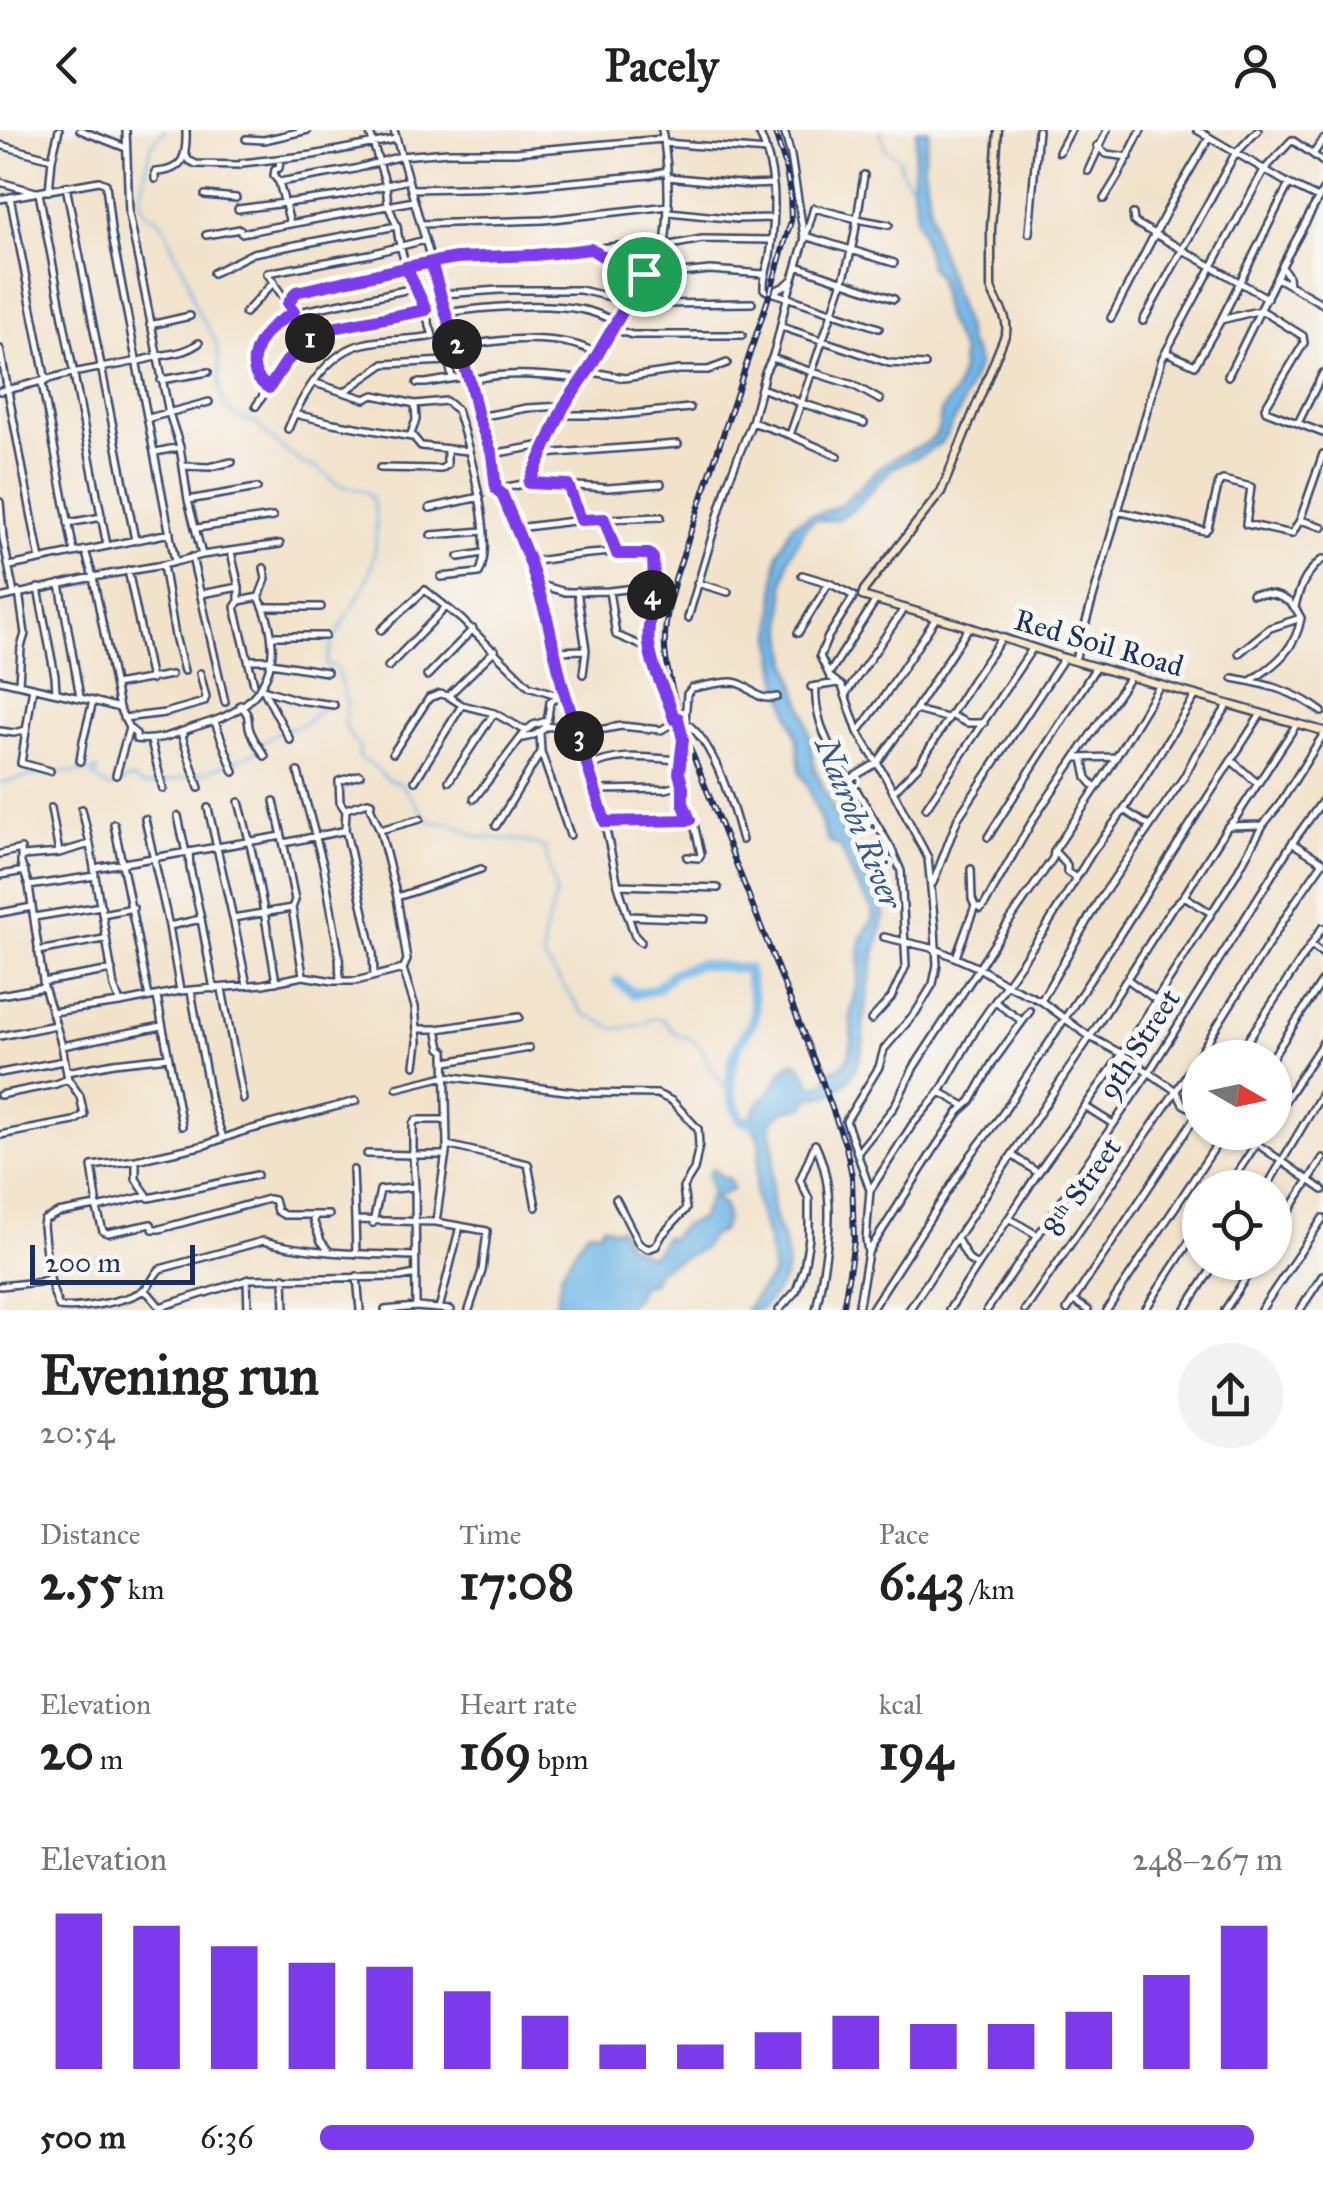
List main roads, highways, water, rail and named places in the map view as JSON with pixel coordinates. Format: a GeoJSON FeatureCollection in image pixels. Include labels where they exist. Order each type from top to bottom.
{"type":"FeatureCollection","features":[{"type":"Feature","properties":{"kind":"water"},"geometry":{"type":"Polygon","coordinates":[[[917,130],[929,130],[923,162],[934,234],[978,364],[942,442],[892,468],[854,509],[836,520],[815,520],[806,526],[789,558],[784,582],[784,626],[789,664],[807,721],[815,770],[883,908],[884,920],[873,962],[861,1052],[853,1072],[840,1088],[808,1099],[805,1107],[782,1113],[771,1125],[772,1202],[786,1250],[786,1270],[778,1289],[760,1310],[745,1310],[773,1274],[755,1189],[760,1147],[750,1121],[757,1106],[793,1061],[808,1075],[809,1083],[817,1085],[826,1081],[831,1070],[845,1063],[851,1046],[861,943],[873,920],[872,909],[841,848],[828,841],[800,772],[797,740],[779,680],[773,641],[778,553],[792,525],[841,505],[885,463],[935,436],[941,412],[955,392],[961,373],[962,352],[945,316],[938,278],[930,267],[916,218],[912,187],[917,130]]]}},
{"type":"Feature","properties":{"kind":"water"},"geometry":{"type":"Polygon","coordinates":[[[712,1168],[729,1179],[733,1189],[714,1198],[724,1206],[724,1226],[702,1249],[658,1269],[652,1283],[639,1286],[637,1296],[624,1310],[555,1310],[562,1271],[587,1231],[599,1232],[603,1225],[614,1230],[620,1228],[626,1243],[649,1256],[665,1236],[668,1240],[682,1226],[701,1218],[710,1197],[708,1176],[712,1168]]]}},
{"type":"Feature","properties":{"kind":"waterway"},"geometry":{"type":"LineString","coordinates":[[164,130],[151,146],[140,199],[146,213],[157,218],[167,231],[195,306],[215,340],[222,400],[228,410],[255,422],[301,462],[319,469],[339,485],[365,492],[375,508],[371,568],[334,640],[326,665],[336,667],[347,704],[344,723],[359,747],[359,758],[373,765],[386,779],[401,784],[430,822],[450,823],[479,837],[544,847],[556,894],[543,939],[544,959],[583,1013],[616,1029],[662,1019],[679,1036],[698,1043],[710,1067],[732,1095]]}},
{"type":"Feature","properties":{"kind":"waterway"},"geometry":{"type":"LineString","coordinates":[[880,130],[885,148],[899,158],[901,171],[912,186]]}},
{"type":"Feature","properties":{"kind":"waterway"},"geometry":{"type":"LineString","coordinates":[[0,783],[49,772],[99,769],[94,777],[109,788],[132,778],[142,785],[154,785],[209,771],[254,753],[279,731],[305,724],[324,706]]}},
{"type":"Feature","properties":{"kind":"waterway"},"geometry":{"type":"LineString","coordinates":[[617,981],[634,994],[656,989],[673,973],[699,964],[748,969],[754,1016],[734,1057],[731,1089],[741,1120],[760,1126]]}},
{"type":"Feature","properties":{"kind":"railway"},"geometry":{"type":"LineString","coordinates":[[774,130],[790,192],[791,221],[675,579],[665,648],[685,735],[846,1147],[852,1176],[854,1241],[843,1310]]}},
{"type":"Feature","properties":{"kind":"water label","name":"Nairobi River"},"geometry":{"type":"Point","coordinates":[859,823]}}]}
